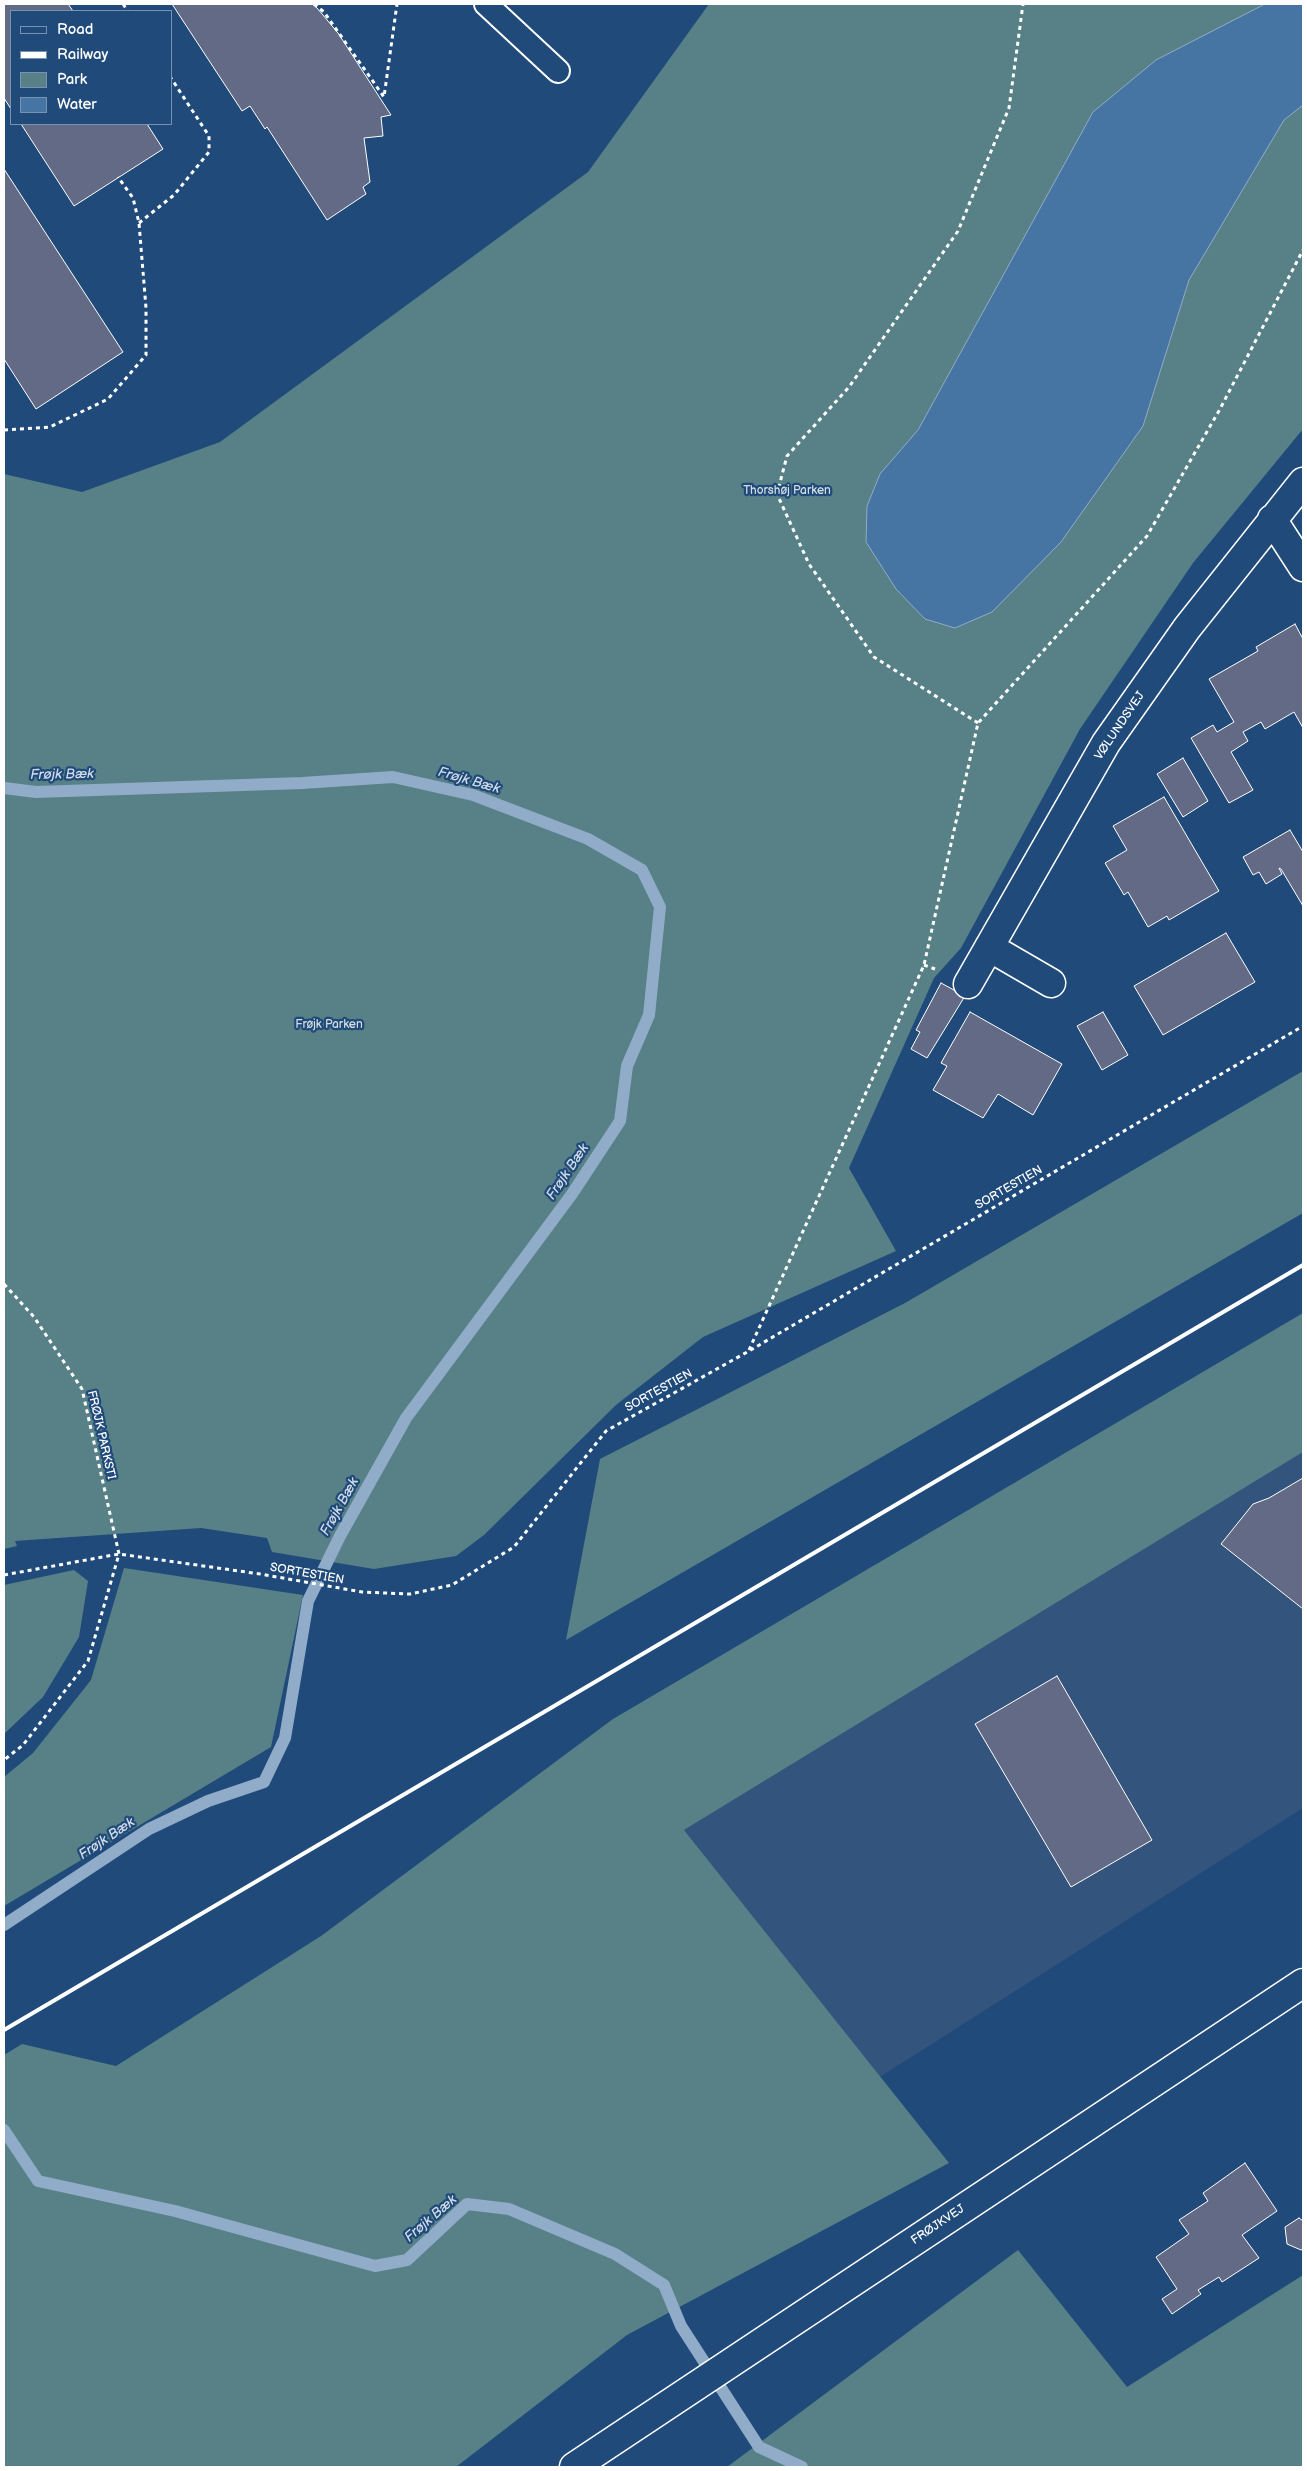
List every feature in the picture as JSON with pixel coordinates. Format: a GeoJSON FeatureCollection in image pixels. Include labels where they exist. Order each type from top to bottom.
{"type":"FeatureCollection","features":[{"type":"Feature","properties":{"kind":"street","name":"VØLUNDSVEJ"},"geometry":{"type":"LineString","coordinates":[[968,984],[1106,743],[1187,628],[1303,482]]}},
{"type":"Feature","properties":{"kind":"street"},"geometry":{"type":"LineString","coordinates":[[1272,519],[1303,567]]}},
{"type":"Feature","properties":{"kind":"street"},"geometry":{"type":"LineString","coordinates":[[989,947],[1051,983]]}},
{"type":"Feature","properties":{"kind":"street","name":"FRØJKVEJ"},"geometry":{"type":"LineString","coordinates":[[574,2467],[1303,1983]]}},
{"type":"Feature","properties":{"kind":"lane"},"geometry":{"type":"LineString","coordinates":[[486,4],[558,71]]}},
{"type":"Feature","properties":{"kind":"path"},"geometry":{"type":"LineString","coordinates":[[314,4],[324,12],[384,97],[397,4]]}},
{"type":"Feature","properties":{"kind":"path"},"geometry":{"type":"LineString","coordinates":[[978,723],[874,657],[809,564],[777,494],[786,456],[849,387],[958,231],[1009,108],[1023,4]]}},
{"type":"Feature","properties":{"kind":"path"},"geometry":{"type":"LineString","coordinates":[[139,223],[174,194],[209,152],[209,136],[172,80]]}},
{"type":"Feature","properties":{"kind":"path"},"geometry":{"type":"LineString","coordinates":[[4,430],[50,427],[108,398],[146,355],[146,308],[139,223],[133,198],[118,177]]}},
{"type":"Feature","properties":{"kind":"path"},"geometry":{"type":"LineString","coordinates":[[749,1351],[924,965],[978,723],[1147,536],[1220,408],[1303,250]]}},
{"type":"Feature","properties":{"kind":"path","name":"SORTESTIEN"},"geometry":{"type":"LineString","coordinates":[[4,1575],[119,1554],[260,1574],[362,1592],[410,1594],[452,1585],[514,1547],[606,1431],[749,1351],[1303,1026]]}},
{"type":"Feature","properties":{"kind":"path","name":"FRØJK PARKSTI"},"geometry":{"type":"LineString","coordinates":[[4,1284],[34,1317],[82,1389],[119,1554]]}},
{"type":"Feature","properties":{"kind":"path"},"geometry":{"type":"LineString","coordinates":[[4,1760],[23,1744],[88,1661],[119,1554]]}},
{"type":"Feature","properties":{"kind":"shaded area"},"geometry":{"type":"Polygon","coordinates":[[[1303,1452],[1303,1808],[880,2077],[684,1830],[1303,1452]]]}},
{"type":"Feature","properties":{"kind":"green space"},"geometry":{"type":"Polygon","coordinates":[[[709,4],[1303,4],[1303,429],[1193,563],[1080,729],[961,948],[934,978],[849,1168],[896,1251],[703,1337],[616,1405],[484,1535],[456,1556],[374,1569],[272,1552],[267,1538],[201,1528],[15,1541],[17,1546],[4,1549],[4,474],[82,492],[220,442],[588,172],[709,4]]]}},
{"type":"Feature","properties":{"kind":"green space"},"geometry":{"type":"Polygon","coordinates":[[[1303,1071],[1303,1213],[566,1640],[600,1459],[905,1303],[1303,1071]]]}},
{"type":"Feature","properties":{"kind":"green space"},"geometry":{"type":"Polygon","coordinates":[[[1303,1313],[1303,1452],[684,1830],[949,2163],[627,2335],[456,2467],[4,2467],[4,2055],[22,2044],[116,2066],[321,1936],[613,1719],[1303,1313]]]}},
{"type":"Feature","properties":{"kind":"green space"},"geometry":{"type":"Polygon","coordinates":[[[124,1568],[303,1595],[271,1747],[4,1906],[4,1777],[33,1753],[91,1680],[124,1568]]]}},
{"type":"Feature","properties":{"kind":"green space"},"geometry":{"type":"Polygon","coordinates":[[[74,1570],[88,1581],[79,1637],[43,1697],[4,1734],[4,1585],[74,1570]]]}},
{"type":"Feature","properties":{"kind":"green space"},"geometry":{"type":"Polygon","coordinates":[[[1018,2250],[1127,2387],[1303,2275],[1303,2467],[727,2467],[1018,2250]]]}},
{"type":"Feature","properties":{"kind":"water"},"geometry":{"type":"Polygon","coordinates":[[[1265,4],[1303,4],[1303,105],[1284,120],[1189,280],[1143,426],[1061,542],[992,612],[955,628],[925,619],[896,589],[866,542],[867,506],[880,474],[918,430],[1093,112],[1156,60],[1265,4]]]}},
{"type":"Feature","properties":{"kind":"building"},"geometry":{"type":"Polygon","coordinates":[[[4,4],[68,4],[72,10],[10,10],[10,107],[4,98],[4,4]]]}},
{"type":"Feature","properties":{"kind":"building"},"geometry":{"type":"Polygon","coordinates":[[[172,4],[312,4],[317,8],[338,33],[391,115],[381,117],[383,136],[364,138],[370,182],[363,187],[366,194],[327,220],[267,127],[265,129],[250,106],[242,111],[172,4]]]}},
{"type":"Feature","properties":{"kind":"building"},"geometry":{"type":"Polygon","coordinates":[[[22,125],[148,125],[163,149],[74,206],[22,125]]]}},
{"type":"Feature","properties":{"kind":"building"},"geometry":{"type":"Polygon","coordinates":[[[4,169],[123,352],[36,409],[4,359],[4,169]]]}},
{"type":"Feature","properties":{"kind":"building"},"geometry":{"type":"Polygon","coordinates":[[[1295,624],[1303,639],[1303,728],[1294,712],[1265,729],[1261,722],[1243,732],[1248,741],[1231,752],[1253,790],[1229,803],[1191,738],[1213,725],[1217,732],[1234,722],[1209,679],[1258,651],[1256,647],[1295,624]]]}},
{"type":"Feature","properties":{"kind":"building"},"geometry":{"type":"Polygon","coordinates":[[[1183,758],[1208,801],[1183,817],[1157,774],[1183,758]]]}},
{"type":"Feature","properties":{"kind":"building"},"geometry":{"type":"Polygon","coordinates":[[[1164,797],[1219,891],[1169,920],[1167,916],[1148,927],[1128,892],[1124,895],[1105,863],[1127,850],[1113,826],[1164,797]]]}},
{"type":"Feature","properties":{"kind":"building"},"geometry":{"type":"Polygon","coordinates":[[[1290,830],[1303,852],[1303,906],[1281,869],[1279,868],[1282,874],[1266,884],[1259,872],[1253,875],[1243,857],[1290,830]]]}},
{"type":"Feature","properties":{"kind":"building"},"geometry":{"type":"Polygon","coordinates":[[[1226,933],[1255,982],[1163,1035],[1134,986],[1226,933]]]}},
{"type":"Feature","properties":{"kind":"building"},"geometry":{"type":"Polygon","coordinates":[[[941,983],[965,996],[927,1058],[911,1049],[920,1032],[916,1030],[941,983]]]}},
{"type":"Feature","properties":{"kind":"building"},"geometry":{"type":"Polygon","coordinates":[[[970,1012],[1062,1064],[1033,1115],[998,1094],[983,1118],[933,1090],[947,1066],[941,1063],[970,1012]]]}},
{"type":"Feature","properties":{"kind":"building"},"geometry":{"type":"Polygon","coordinates":[[[1103,1012],[1128,1055],[1102,1070],[1077,1026],[1103,1012]]]}},
{"type":"Feature","properties":{"kind":"building"},"geometry":{"type":"Polygon","coordinates":[[[1303,1478],[1303,1609],[1221,1544],[1253,1504],[1269,1498],[1303,1478]]]}},
{"type":"Feature","properties":{"kind":"building"},"geometry":{"type":"Polygon","coordinates":[[[1057,1676],[1152,1840],[1071,1887],[975,1724],[1057,1676]]]}},
{"type":"Feature","properties":{"kind":"building"},"geometry":{"type":"Polygon","coordinates":[[[1245,2163],[1277,2211],[1242,2235],[1259,2258],[1222,2282],[1219,2277],[1198,2290],[1201,2294],[1172,2314],[1162,2299],[1177,2289],[1156,2257],[1189,2234],[1179,2220],[1208,2201],[1203,2193],[1245,2163]]]}},
{"type":"Feature","properties":{"kind":"building"},"geometry":{"type":"Polygon","coordinates":[[[1299,2218],[1303,2221],[1303,2249],[1301,2250],[1287,2244],[1285,2227],[1299,2218]]]}},
{"type":"Feature","properties":{"kind":"waterway","name":"Frøjk Bæk"},"geometry":{"type":"LineString","coordinates":[[4,788],[36,792],[302,783],[393,777],[473,795],[588,839],[642,870],[660,907],[649,1015],[627,1066],[620,1121],[572,1194],[406,1418],[340,1536],[308,1601],[285,1738],[264,1782],[208,1801],[149,1829],[4,1925]]}},
{"type":"Feature","properties":{"kind":"waterway","name":"Frøjk Bæk"},"geometry":{"type":"LineString","coordinates":[[4,2130],[38,2181],[175,2211],[375,2266],[407,2260],[467,2204],[509,2209],[615,2254],[664,2285],[681,2326],[759,2447],[802,2467]]}},
{"type":"Feature","properties":{"kind":"railway"},"geometry":{"type":"LineString","coordinates":[[4,2030],[1303,1265]]}},
{"type":"Feature","properties":{"kind":"park label","name":"Thorshøj Parken"},"geometry":{"type":"Point","coordinates":[787,491]}},
{"type":"Feature","properties":{"kind":"park label","name":"Frøjk Parken"},"geometry":{"type":"Point","coordinates":[329,1025]}}]}
